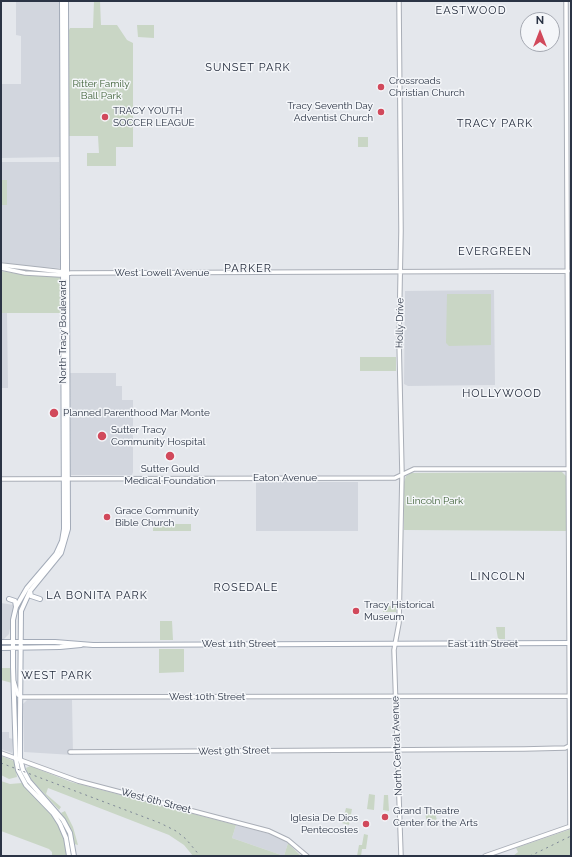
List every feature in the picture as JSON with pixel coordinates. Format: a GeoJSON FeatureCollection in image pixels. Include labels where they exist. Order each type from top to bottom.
{"type":"FeatureCollection","features":[{"type":"Feature","properties":{"kind":"main road","name":"North Tracy Boulevard"},"geometry":{"type":"LineString","coordinates":[[18,759],[20,697],[19,642],[21,611],[30,591],[57,560],[65,545],[68,525],[66,479],[62,1]]}},
{"type":"Feature","properties":{"kind":"main road","name":"North Tracy Boulevard"},"geometry":{"type":"LineString","coordinates":[[64,273],[66,1]]}},
{"type":"Feature","properties":{"kind":"main road","name":"North Tracy Boulevard"},"geometry":{"type":"LineString","coordinates":[[18,759],[14,682],[13,620],[16,607],[27,588],[52,560],[61,544],[64,527],[66,479]]}},
{"type":"Feature","properties":{"kind":"main road"},"geometry":{"type":"LineString","coordinates":[[30,591],[30,596],[40,599]]}},
{"type":"Feature","properties":{"kind":"main road"},"geometry":{"type":"LineString","coordinates":[[9,599],[15,601],[16,607]]}},
{"type":"Feature","properties":{"kind":"main road","name":"West 11th Street"},"geometry":{"type":"LineString","coordinates":[[1,642],[55,642],[84,645],[395,644]]}},
{"type":"Feature","properties":{"kind":"main road","name":"East 11th Street"},"geometry":{"type":"LineString","coordinates":[[395,644],[570,643]]}},
{"type":"Feature","properties":{"kind":"main road","name":"West 11th Street"},"geometry":{"type":"LineString","coordinates":[[1,648],[69,647],[84,645]]}},
{"type":"Feature","properties":{"kind":"main road"},"geometry":{"type":"LineString","coordinates":[[18,759],[29,781],[63,820],[71,837],[74,856]]}},
{"type":"Feature","properties":{"kind":"main road"},"geometry":{"type":"LineString","coordinates":[[18,759],[22,778],[53,813],[60,824],[66,838],[69,856]]}},
{"type":"Feature","properties":{"kind":"street","name":"Holly Drive"},"geometry":{"type":"LineString","coordinates":[[395,644],[399,623],[402,474],[399,1]]}},
{"type":"Feature","properties":{"kind":"street"},"geometry":{"type":"LineString","coordinates":[[485,856],[570,826],[571,745],[569,696],[570,643],[566,1]]}},
{"type":"Feature","properties":{"kind":"street","name":"West Lowell Avenue"},"geometry":{"type":"LineString","coordinates":[[1,267],[64,273],[568,271]]}},
{"type":"Feature","properties":{"kind":"street","name":"Eaton Avenue"},"geometry":{"type":"LineString","coordinates":[[1,479],[395,478],[414,469],[568,470]]}},
{"type":"Feature","properties":{"kind":"street","name":"North Central Avenue"},"geometry":{"type":"LineString","coordinates":[[395,644],[395,696],[402,856]]}},
{"type":"Feature","properties":{"kind":"street"},"geometry":{"type":"LineString","coordinates":[[14,682],[20,697]]}},
{"type":"Feature","properties":{"kind":"street","name":"West 10th Street"},"geometry":{"type":"LineString","coordinates":[[20,697],[569,696]]}},
{"type":"Feature","properties":{"kind":"street","name":"West 9th Street"},"geometry":{"type":"LineString","coordinates":[[70,752],[565,748],[571,745]]}},
{"type":"Feature","properties":{"kind":"street","name":"West 6th Street"},"geometry":{"type":"LineString","coordinates":[[1,753],[78,781],[269,831],[288,840],[308,856]]}},
{"type":"Feature","properties":{"kind":"street"},"geometry":{"type":"LineString","coordinates":[[23,770],[27,765],[33,764]]}},
{"type":"Feature","properties":{"kind":"shaded area"},"geometry":{"type":"Polygon","coordinates":[[[16,1],[60,1],[61,157],[1,158],[1,84],[21,84],[21,36],[16,35],[16,1]]]}},
{"type":"Feature","properties":{"kind":"shaded area"},"geometry":{"type":"Polygon","coordinates":[[[1,162],[59,162],[60,268],[25,267],[1,262],[1,162]]]}},
{"type":"Feature","properties":{"kind":"shaded area"},"geometry":{"type":"Polygon","coordinates":[[[494,290],[495,385],[408,386],[404,384],[405,291],[494,290]]]}},
{"type":"Feature","properties":{"kind":"shaded area"},"geometry":{"type":"Polygon","coordinates":[[[1,313],[7,313],[8,388],[1,388],[1,313]]]}},
{"type":"Feature","properties":{"kind":"shaded area","name":"Sutter Tracy Community Hospital"},"geometry":{"type":"Polygon","coordinates":[[[70,373],[116,373],[116,386],[122,386],[122,400],[133,400],[132,475],[71,475],[70,373]]]}},
{"type":"Feature","properties":{"kind":"shaded area"},"geometry":{"type":"Polygon","coordinates":[[[256,482],[358,482],[358,531],[256,531],[256,482]]]}},
{"type":"Feature","properties":{"kind":"shaded area"},"geometry":{"type":"Polygon","coordinates":[[[1,603],[14,605],[9,634],[4,639],[1,639],[1,603]]]}},
{"type":"Feature","properties":{"kind":"shaded area"},"geometry":{"type":"Polygon","coordinates":[[[27,700],[72,700],[73,755],[24,752],[23,704],[27,700]]]}},
{"type":"Feature","properties":{"kind":"shaded area"},"geometry":{"type":"Polygon","coordinates":[[[1,732],[9,732],[9,738],[13,739],[12,753],[1,749],[1,732]]]}},
{"type":"Feature","properties":{"kind":"shaded area"},"geometry":{"type":"Polygon","coordinates":[[[236,825],[270,834],[288,843],[284,856],[232,838],[236,825]]]}},
{"type":"Feature","properties":{"kind":"green space","name":"Ritter Family Ball Park"},"geometry":{"type":"Polygon","coordinates":[[[94,1],[100,1],[101,25],[117,25],[127,40],[133,43],[133,147],[116,147],[116,166],[87,166],[87,153],[99,153],[98,136],[68,136],[68,32],[70,28],[93,28],[94,1]]]}},
{"type":"Feature","properties":{"kind":"green space"},"geometry":{"type":"Polygon","coordinates":[[[137,25],[154,25],[154,38],[138,37],[137,25]]]}},
{"type":"Feature","properties":{"kind":"green space"},"geometry":{"type":"Polygon","coordinates":[[[358,137],[368,137],[368,147],[358,147],[358,137]]]}},
{"type":"Feature","properties":{"kind":"green space"},"geometry":{"type":"Polygon","coordinates":[[[1,180],[7,180],[7,205],[1,205],[1,180]]]}},
{"type":"Feature","properties":{"kind":"green space"},"geometry":{"type":"Polygon","coordinates":[[[1,271],[24,275],[60,277],[62,313],[1,313],[1,271]]]}},
{"type":"Feature","properties":{"kind":"green space"},"geometry":{"type":"Polygon","coordinates":[[[447,294],[491,294],[491,345],[449,346],[446,343],[447,294]]]}},
{"type":"Feature","properties":{"kind":"green space"},"geometry":{"type":"Polygon","coordinates":[[[360,357],[396,357],[396,371],[360,371],[360,357]]]}},
{"type":"Feature","properties":{"kind":"green space","name":"Lincoln Park"},"geometry":{"type":"Polygon","coordinates":[[[562,472],[566,476],[566,531],[404,530],[404,482],[406,476],[411,473],[562,472]]]}},
{"type":"Feature","properties":{"kind":"green space"},"geometry":{"type":"Polygon","coordinates":[[[153,524],[191,524],[191,531],[153,531],[153,524]]]}},
{"type":"Feature","properties":{"kind":"green space"},"geometry":{"type":"Polygon","coordinates":[[[383,606],[396,606],[396,612],[383,612],[383,606]]]}},
{"type":"Feature","properties":{"kind":"green space"},"geometry":{"type":"Polygon","coordinates":[[[160,621],[172,621],[173,640],[160,640],[160,621]]]}},
{"type":"Feature","properties":{"kind":"green space"},"geometry":{"type":"Polygon","coordinates":[[[496,627],[505,627],[505,639],[498,639],[496,627]]]}},
{"type":"Feature","properties":{"kind":"green space"},"geometry":{"type":"Polygon","coordinates":[[[159,649],[184,649],[184,672],[159,673],[159,649]]]}},
{"type":"Feature","properties":{"kind":"green space"},"geometry":{"type":"Polygon","coordinates":[[[1,668],[12,668],[12,683],[1,680],[1,668]]]}},
{"type":"Feature","properties":{"kind":"green space"},"geometry":{"type":"Polygon","coordinates":[[[1,756],[14,761],[17,777],[9,779],[1,775],[1,756]]]}},
{"type":"Feature","properties":{"kind":"green space"},"geometry":{"type":"Polygon","coordinates":[[[30,766],[71,782],[236,825],[232,838],[284,856],[193,856],[184,845],[169,835],[48,788],[46,794],[61,807],[59,810],[28,776],[26,768],[30,766]]]}},
{"type":"Feature","properties":{"kind":"green space"},"geometry":{"type":"Polygon","coordinates":[[[1,781],[10,784],[22,783],[50,812],[57,822],[64,837],[67,856],[52,856],[52,852],[49,849],[1,831],[1,781]]]}},
{"type":"Feature","properties":{"kind":"green space"},"geometry":{"type":"Polygon","coordinates":[[[369,794],[375,795],[374,810],[367,809],[369,794]]]}},
{"type":"Feature","properties":{"kind":"green space"},"geometry":{"type":"Polygon","coordinates":[[[384,795],[388,795],[389,811],[383,810],[384,795]]]}},
{"type":"Feature","properties":{"kind":"green space"},"geometry":{"type":"Polygon","coordinates":[[[346,808],[352,809],[349,825],[342,823],[346,808]]]}},
{"type":"Feature","properties":{"kind":"green space"},"geometry":{"type":"Polygon","coordinates":[[[434,809],[438,824],[427,826],[425,811],[434,809]]]}},
{"type":"Feature","properties":{"kind":"green space"},"geometry":{"type":"Polygon","coordinates":[[[65,811],[73,827],[78,845],[74,844],[70,828],[61,813],[65,811]]]}},
{"type":"Feature","properties":{"kind":"green space"},"geometry":{"type":"Polygon","coordinates":[[[571,829],[571,856],[513,856],[518,852],[516,848],[571,829]]]}},
{"type":"Feature","properties":{"kind":"green space"},"geometry":{"type":"Polygon","coordinates":[[[364,834],[368,835],[366,849],[362,849],[361,856],[357,856],[359,845],[362,845],[364,834]]]}},
{"type":"Feature","properties":{"kind":"green space"},"geometry":{"type":"Polygon","coordinates":[[[288,843],[300,855],[302,856],[284,856],[288,843]]]}},
{"type":"Feature","properties":{"kind":"railway"},"geometry":{"type":"LineString","coordinates":[[1,763],[160,823],[176,831],[186,839],[200,856]]}},
{"type":"Feature","properties":{"kind":"railway"},"geometry":{"type":"LineString","coordinates":[[530,856],[571,836]]}},
{"type":"Feature","properties":{"kind":"place","name":"Crossroads Christian Church"},"geometry":{"type":"Point","coordinates":[381,87]}},
{"type":"Feature","properties":{"kind":"place","name":"Tracy Seventh Day Adventist Church"},"geometry":{"type":"Point","coordinates":[381,112]}},
{"type":"Feature","properties":{"kind":"place","name":"TRACY YOUTH SOCCER LEAGUE"},"geometry":{"type":"Point","coordinates":[105,117]}},
{"type":"Feature","properties":{"kind":"place","name":"Planned Parenthood Mar Monte"},"geometry":{"type":"Point","coordinates":[54,413]}},
{"type":"Feature","properties":{"kind":"place","name":"Sutter Tracy Community Hospital"},"geometry":{"type":"Point","coordinates":[102,436]}},
{"type":"Feature","properties":{"kind":"place","name":"Sutter Gould Medical Foundation"},"geometry":{"type":"Point","coordinates":[170,456]}},
{"type":"Feature","properties":{"kind":"place","name":"Grace Community Bible Church"},"geometry":{"type":"Point","coordinates":[107,517]}},
{"type":"Feature","properties":{"kind":"place","name":"Tracy Historical Museum"},"geometry":{"type":"Point","coordinates":[356,611]}},
{"type":"Feature","properties":{"kind":"place","name":"Grand Theatre Center for the Arts"},"geometry":{"type":"Point","coordinates":[385,817]}},
{"type":"Feature","properties":{"kind":"place","name":"Iglesia De Dios Pentecostes"},"geometry":{"type":"Point","coordinates":[366,824]}},
{"type":"Feature","properties":{"kind":"district","name":"EASTWOOD"},"geometry":{"type":"Point","coordinates":[471,11]}},
{"type":"Feature","properties":{"kind":"district","name":"SUNSET PARK"},"geometry":{"type":"Point","coordinates":[248,68]}},
{"type":"Feature","properties":{"kind":"district","name":"TRACY PARK"},"geometry":{"type":"Point","coordinates":[495,124]}},
{"type":"Feature","properties":{"kind":"district","name":"EVERGREEN"},"geometry":{"type":"Point","coordinates":[495,252]}},
{"type":"Feature","properties":{"kind":"district","name":"PARKER"},"geometry":{"type":"Point","coordinates":[248,269]}},
{"type":"Feature","properties":{"kind":"district","name":"HOLLYWOOD"},"geometry":{"type":"Point","coordinates":[502,394]}},
{"type":"Feature","properties":{"kind":"district","name":"LINCOLN"},"geometry":{"type":"Point","coordinates":[498,577]}},
{"type":"Feature","properties":{"kind":"district","name":"ROSEDALE"},"geometry":{"type":"Point","coordinates":[246,588]}},
{"type":"Feature","properties":{"kind":"district","name":"LA BONITA PARK"},"geometry":{"type":"Point","coordinates":[97,596]}},
{"type":"Feature","properties":{"kind":"district","name":"WEST PARK"},"geometry":{"type":"Point","coordinates":[57,676]}}]}
